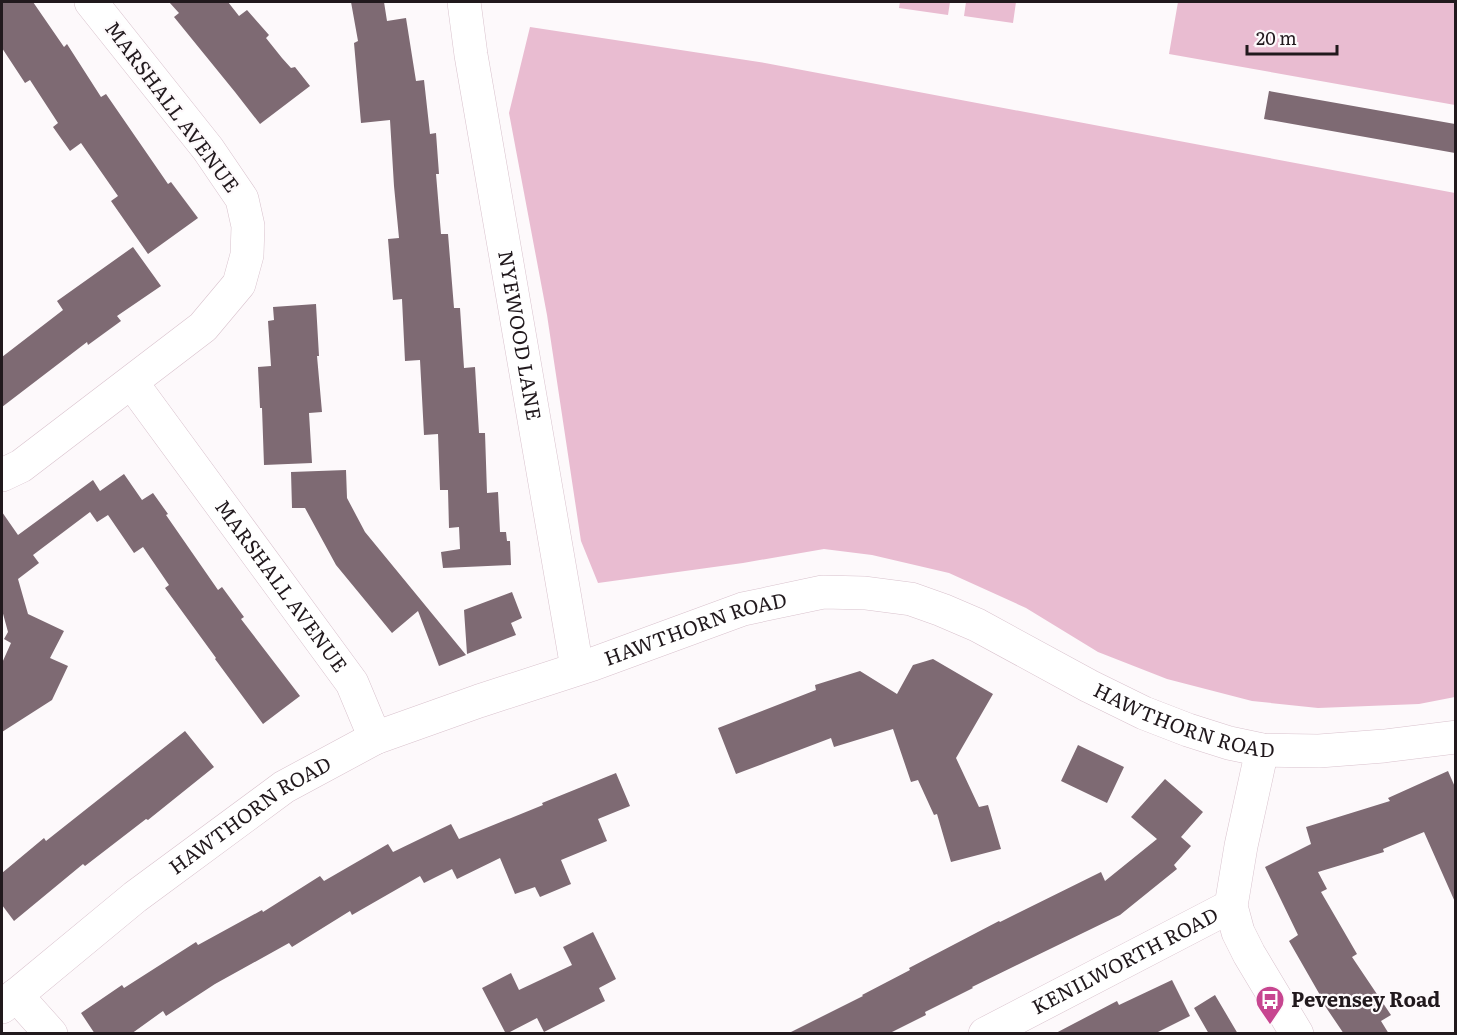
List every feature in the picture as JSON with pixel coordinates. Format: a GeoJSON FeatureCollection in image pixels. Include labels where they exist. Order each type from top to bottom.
{"type":"FeatureCollection","features":[{"type":"Feature","properties":{"kind":"street","name":"MARSHALL AVENUE"},"geometry":{"type":"LineString","coordinates":[[2,475],[21,466],[203,327],[239,284],[247,255],[248,226],[242,199],[208,149],[91,2]]}},
{"type":"Feature","properties":{"kind":"street","name":"NYEWOOD LANE"},"geometry":{"type":"LineString","coordinates":[[464,2],[471,56],[577,668]]}},
{"type":"Feature","properties":{"kind":"street","name":"MARSHALL AVENUE"},"geometry":{"type":"LineString","coordinates":[[132,383],[352,683],[375,738]]}},
{"type":"Feature","properties":{"kind":"street","name":"HAWTHORN ROAD"},"geometry":{"type":"LineString","coordinates":[[9,1001],[135,897],[284,788],[375,738],[743,609],[823,592],[865,593],[911,599],[942,610],[977,625],[1089,687],[1144,713],[1229,743],[1262,750],[1319,751],[1455,737]]}},
{"type":"Feature","properties":{"kind":"street"},"geometry":{"type":"LineString","coordinates":[[1262,750],[1241,846],[1231,906],[1238,932],[1249,954],[1297,1034]]}},
{"type":"Feature","properties":{"kind":"street","name":"KENILWORTH ROAD"},"geometry":{"type":"LineString","coordinates":[[985,1034],[1231,906]]}},
{"type":"Feature","properties":{"kind":"street"},"geometry":{"type":"LineString","coordinates":[[9,1001],[51,1034]]}},
{"type":"Feature","properties":{"kind":"shaded area"},"geometry":{"type":"Polygon","coordinates":[[[900,2],[950,2],[948,15],[899,8],[900,2]]]}},
{"type":"Feature","properties":{"kind":"shaded area"},"geometry":{"type":"Polygon","coordinates":[[[966,2],[1016,2],[1013,23],[964,16],[966,2]]]}},
{"type":"Feature","properties":{"kind":"shaded area"},"geometry":{"type":"Polygon","coordinates":[[[1178,2],[1455,2],[1455,105],[1169,54],[1178,2]]]}},
{"type":"Feature","properties":{"kind":"shaded area"},"geometry":{"type":"Polygon","coordinates":[[[530,27],[765,63],[1455,193],[1455,697],[1419,704],[1318,708],[1252,701],[1167,679],[1098,652],[1026,608],[949,573],[872,555],[824,549],[598,583],[581,541],[547,315],[509,113],[530,27]]]}},
{"type":"Feature","properties":{"kind":"building"},"geometry":{"type":"Polygon","coordinates":[[[2,2],[33,2],[64,47],[67,44],[101,97],[106,94],[168,184],[171,182],[198,218],[148,254],[111,201],[118,196],[81,143],[70,151],[53,127],[58,123],[30,80],[25,83],[2,48],[2,2]]]}},
{"type":"Feature","properties":{"kind":"building"},"geometry":{"type":"Polygon","coordinates":[[[169,2],[228,2],[239,16],[247,10],[269,35],[266,38],[282,58],[291,68],[295,67],[310,86],[260,124],[174,17],[179,13],[169,2]]]}},
{"type":"Feature","properties":{"kind":"building"},"geometry":{"type":"Polygon","coordinates":[[[351,2],[384,2],[387,21],[406,18],[416,81],[424,80],[430,134],[436,133],[439,174],[436,174],[441,234],[448,234],[454,308],[460,308],[464,368],[475,367],[479,433],[485,433],[487,493],[498,492],[500,532],[506,532],[507,541],[510,541],[511,565],[443,568],[441,552],[460,549],[459,527],[449,528],[448,490],[440,490],[438,434],[424,435],[420,360],[405,361],[402,299],[393,300],[388,239],[399,238],[390,120],[361,123],[354,43],[358,41],[351,2]]]}},
{"type":"Feature","properties":{"kind":"building"},"geometry":{"type":"Polygon","coordinates":[[[1269,91],[1455,124],[1455,153],[1264,119],[1269,91]]]}},
{"type":"Feature","properties":{"kind":"building"},"geometry":{"type":"Polygon","coordinates":[[[133,247],[161,286],[117,316],[121,321],[88,345],[87,342],[2,407],[2,357],[63,310],[57,301],[133,247]]]}},
{"type":"Feature","properties":{"kind":"building"},"geometry":{"type":"Polygon","coordinates":[[[316,304],[319,356],[317,356],[322,412],[309,413],[312,463],[264,465],[258,367],[271,366],[268,321],[274,320],[273,307],[316,304]]]}},
{"type":"Feature","properties":{"kind":"building"},"geometry":{"type":"Polygon","coordinates":[[[346,470],[347,498],[365,532],[466,655],[439,666],[418,611],[392,633],[336,565],[305,508],[292,508],[291,472],[346,470]]]}},
{"type":"Feature","properties":{"kind":"building"},"geometry":{"type":"Polygon","coordinates":[[[124,474],[142,500],[153,493],[218,590],[222,587],[244,617],[241,619],[300,696],[263,724],[165,588],[169,585],[143,547],[134,553],[108,515],[97,522],[90,512],[33,555],[39,563],[18,579],[28,614],[64,631],[50,658],[68,666],[52,700],[2,732],[2,663],[11,643],[4,639],[8,632],[2,610],[2,512],[18,535],[93,480],[100,491],[124,474]]]}},
{"type":"Feature","properties":{"kind":"building"},"geometry":{"type":"Polygon","coordinates":[[[512,592],[522,618],[511,623],[516,635],[467,654],[464,610],[512,592]]]}},
{"type":"Feature","properties":{"kind":"building"},"geometry":{"type":"Polygon","coordinates":[[[933,659],[993,694],[956,758],[979,807],[988,805],[1001,849],[951,862],[937,814],[934,815],[918,780],[911,782],[893,729],[834,747],[831,738],[736,774],[718,728],[816,690],[815,685],[860,671],[897,694],[913,665],[933,659]]]}},
{"type":"Feature","properties":{"kind":"building"},"geometry":{"type":"Polygon","coordinates":[[[185,731],[214,767],[148,820],[146,819],[85,866],[83,864],[14,921],[2,905],[2,873],[44,838],[46,841],[185,731]]]}},
{"type":"Feature","properties":{"kind":"building"},"geometry":{"type":"Polygon","coordinates":[[[1078,745],[1124,767],[1107,803],[1061,781],[1078,745]]]}},
{"type":"Feature","properties":{"kind":"building"},"geometry":{"type":"Polygon","coordinates":[[[1448,771],[1455,787],[1455,902],[1424,832],[1383,849],[1384,852],[1318,872],[1327,889],[1321,892],[1357,954],[1352,957],[1391,1015],[1381,1021],[1389,1034],[1344,1034],[1323,1003],[1289,941],[1298,935],[1265,867],[1311,844],[1306,827],[1390,801],[1388,798],[1448,771]]]}},
{"type":"Feature","properties":{"kind":"building"},"geometry":{"type":"Polygon","coordinates":[[[616,773],[630,806],[598,819],[607,841],[561,860],[571,884],[540,897],[535,887],[515,894],[500,858],[457,879],[452,869],[424,883],[420,876],[352,915],[350,911],[292,947],[289,943],[215,984],[166,1016],[163,1011],[131,1034],[95,1034],[81,1013],[122,985],[124,988],[196,942],[198,945],[262,910],[263,912],[320,876],[324,881],[388,844],[393,852],[451,824],[459,839],[616,773]]]}},
{"type":"Feature","properties":{"kind":"building"},"geometry":{"type":"Polygon","coordinates":[[[1165,779],[1203,812],[1181,837],[1191,846],[1174,865],[1177,869],[1120,915],[972,987],[925,1012],[926,1015],[888,1034],[787,1034],[863,996],[910,970],[909,968],[999,921],[1101,872],[1105,881],[1157,839],[1131,817],[1165,779]]]}},
{"type":"Feature","properties":{"kind":"building"},"geometry":{"type":"Polygon","coordinates":[[[593,932],[616,979],[599,988],[605,1001],[544,1032],[537,1018],[506,1034],[482,988],[511,973],[519,990],[572,965],[563,947],[593,932]]]}},
{"type":"Feature","properties":{"kind":"building"},"geometry":{"type":"Polygon","coordinates":[[[1172,980],[1190,1016],[1154,1034],[1054,1034],[1117,1001],[1119,1005],[1172,980]]]}},
{"type":"Feature","properties":{"kind":"building"},"geometry":{"type":"Polygon","coordinates":[[[1215,995],[1238,1034],[1209,1034],[1194,1008],[1215,995]]]}},
{"type":"Feature","properties":{"kind":"place","name":"Pevensey Road"},"geometry":{"type":"Point","coordinates":[1270,1026]}}]}
